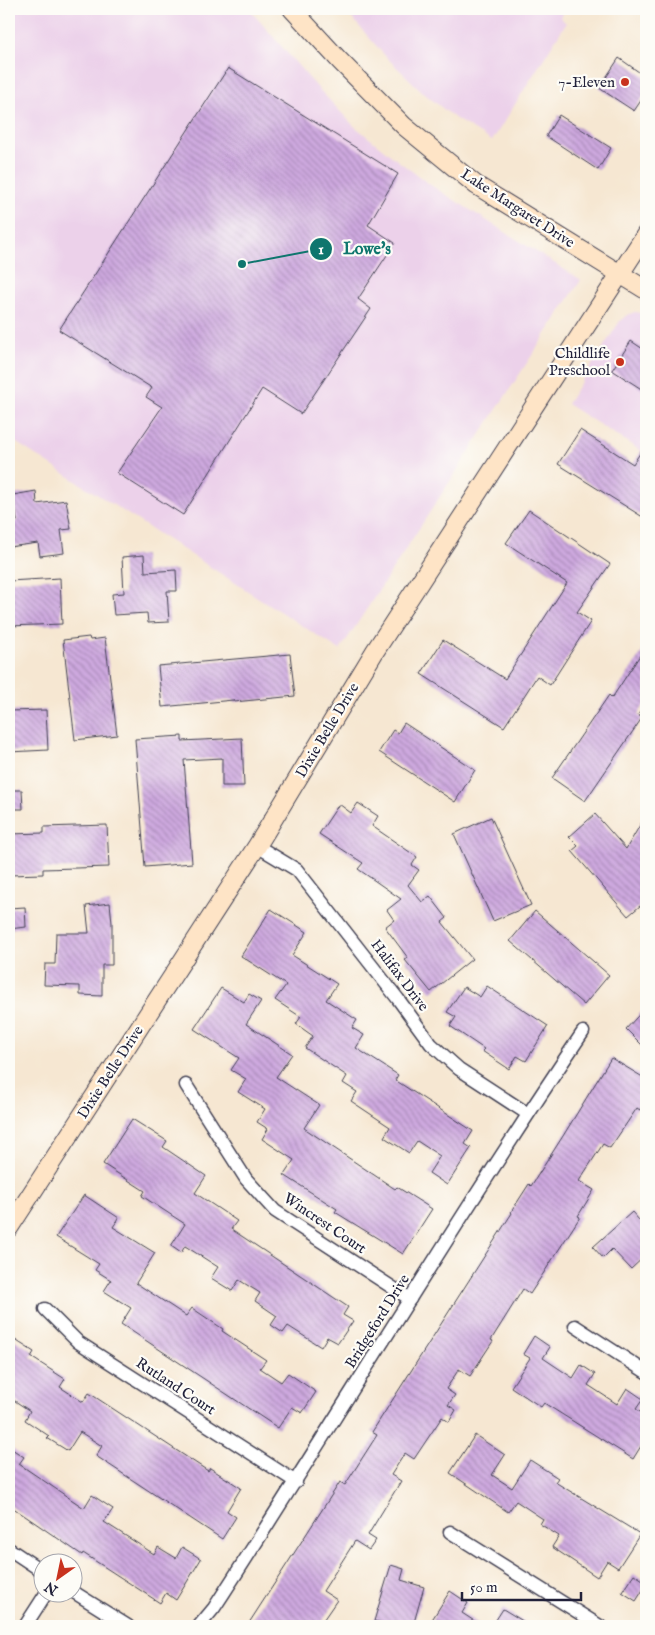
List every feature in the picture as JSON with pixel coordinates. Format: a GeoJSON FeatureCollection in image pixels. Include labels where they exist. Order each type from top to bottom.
{"type":"FeatureCollection","features":[{"type":"Feature","properties":{"kind":"street","name":"Lake Margaret Drive"},"geometry":{"type":"LineString","coordinates":[[292,9],[340,61],[414,135],[476,185],[646,290]]}},
{"type":"Feature","properties":{"kind":"street","name":"Dixie Belle Drive"},"geometry":{"type":"LineString","coordinates":[[9,1228],[257,846],[375,652],[646,234]]}},
{"type":"Feature","properties":{"kind":"street","name":"Halifax Drive"},"geometry":{"type":"LineString","coordinates":[[257,846],[297,870],[431,1044],[460,1069],[528,1114]]}},
{"type":"Feature","properties":{"kind":"street","name":"Bridgeford Drive"},"geometry":{"type":"LineString","coordinates":[[199,1626],[214,1608],[296,1482],[410,1299],[528,1114],[583,1032]]}},
{"type":"Feature","properties":{"kind":"street","name":"Wincrest Court"},"geometry":{"type":"LineString","coordinates":[[186,1085],[246,1178],[275,1211],[410,1299]]}},
{"type":"Feature","properties":{"kind":"street","name":"Rutland Court"},"geometry":{"type":"LineString","coordinates":[[45,1309],[78,1342],[296,1482]]}},
{"type":"Feature","properties":{"kind":"street"},"geometry":{"type":"LineString","coordinates":[[575,1326],[646,1372]]}},
{"type":"Feature","properties":{"kind":"street"},"geometry":{"type":"LineString","coordinates":[[450,1532],[600,1626]]}},
{"type":"Feature","properties":{"kind":"street"},"geometry":{"type":"LineString","coordinates":[[9,1549],[32,1565]]}},
{"type":"Feature","properties":{"kind":"street"},"geometry":{"type":"LineString","coordinates":[[82,1597],[128,1626]]}},
{"type":"Feature","properties":{"kind":"street"},"geometry":{"type":"LineString","coordinates":[[25,1626],[41,1602]]}},
{"type":"Feature","properties":{"kind":"shaded area"},"geometry":{"type":"Polygon","coordinates":[[[9,9],[249,9],[316,86],[353,125],[432,186],[581,280],[340,650],[9,438],[9,9]]]}},
{"type":"Feature","properties":{"kind":"shaded area"},"geometry":{"type":"Polygon","coordinates":[[[344,9],[565,9],[560,17],[566,23],[492,141],[456,119],[426,95],[387,58],[344,9]]]}},
{"type":"Feature","properties":{"kind":"shaded area","name":"Childlife Preschool"},"geometry":{"type":"Polygon","coordinates":[[[635,312],[646,314],[646,454],[567,404],[620,321],[627,315],[635,312]]]}},
{"type":"Feature","properties":{"kind":"building","name":"7-Eleven"},"geometry":{"type":"Polygon","coordinates":[[[619,58],[646,77],[646,93],[634,111],[599,88],[619,58]]]}},
{"type":"Feature","properties":{"kind":"building"},"geometry":{"type":"Polygon","coordinates":[[[228,68],[398,174],[368,225],[395,243],[358,299],[371,309],[301,414],[262,389],[183,515],[117,473],[162,407],[146,397],[152,388],[59,330],[228,68]]]}},
{"type":"Feature","properties":{"kind":"building","name":"7-Eleven"},"geometry":{"type":"Polygon","coordinates":[[[559,115],[611,148],[598,170],[546,136],[559,115]]]}},
{"type":"Feature","properties":{"kind":"building"},"geometry":{"type":"Polygon","coordinates":[[[631,341],[646,351],[646,392],[612,370],[631,341]]]}},
{"type":"Feature","properties":{"kind":"building"},"geometry":{"type":"Polygon","coordinates":[[[580,430],[633,464],[646,444],[646,519],[558,464],[580,430]]]}},
{"type":"Feature","properties":{"kind":"building"},"geometry":{"type":"Polygon","coordinates":[[[36,491],[37,504],[66,500],[71,529],[61,530],[64,553],[40,556],[38,543],[9,547],[9,522],[17,521],[13,495],[36,491]]]}},
{"type":"Feature","properties":{"kind":"building"},"geometry":{"type":"Polygon","coordinates":[[[529,510],[610,564],[577,612],[591,621],[550,685],[537,676],[504,727],[421,674],[443,640],[505,679],[567,583],[506,543],[529,510]]]}},
{"type":"Feature","properties":{"kind":"building"},"geometry":{"type":"Polygon","coordinates":[[[144,555],[145,572],[176,570],[177,591],[167,591],[169,622],[148,623],[147,613],[114,615],[112,594],[124,593],[122,557],[144,555]]]}},
{"type":"Feature","properties":{"kind":"building"},"geometry":{"type":"Polygon","coordinates":[[[60,578],[62,624],[9,626],[9,581],[60,578]]]}},
{"type":"Feature","properties":{"kind":"building"},"geometry":{"type":"Polygon","coordinates":[[[89,637],[90,640],[105,638],[117,735],[75,740],[63,640],[89,637]]]}},
{"type":"Feature","properties":{"kind":"building"},"geometry":{"type":"Polygon","coordinates":[[[646,646],[646,702],[638,715],[642,718],[585,801],[552,778],[609,695],[612,698],[646,646]]]}},
{"type":"Feature","properties":{"kind":"building"},"geometry":{"type":"Polygon","coordinates":[[[290,654],[295,696],[162,707],[158,666],[290,654]]]}},
{"type":"Feature","properties":{"kind":"building"},"geometry":{"type":"Polygon","coordinates":[[[46,710],[48,750],[9,752],[9,711],[46,710]]]}},
{"type":"Feature","properties":{"kind":"building"},"geometry":{"type":"Polygon","coordinates":[[[404,723],[475,770],[455,802],[379,752],[393,730],[398,733],[404,723]]]}},
{"type":"Feature","properties":{"kind":"building"},"geometry":{"type":"Polygon","coordinates":[[[182,736],[182,741],[242,738],[244,786],[222,786],[222,758],[184,760],[192,863],[145,867],[135,739],[182,736]]]}},
{"type":"Feature","properties":{"kind":"building"},"geometry":{"type":"Polygon","coordinates":[[[9,790],[22,790],[23,809],[9,809],[9,790]]]}},
{"type":"Feature","properties":{"kind":"building"},"geometry":{"type":"Polygon","coordinates":[[[358,803],[378,816],[372,826],[417,857],[412,865],[419,870],[408,885],[422,902],[430,896],[447,918],[442,922],[472,959],[431,992],[405,960],[408,958],[385,927],[394,920],[387,910],[401,899],[358,869],[363,863],[319,834],[339,804],[351,813],[358,803]]]}},
{"type":"Feature","properties":{"kind":"building"},"geometry":{"type":"Polygon","coordinates":[[[595,814],[626,849],[646,815],[646,901],[628,916],[572,851],[578,846],[569,837],[595,814]]]}},
{"type":"Feature","properties":{"kind":"building"},"geometry":{"type":"Polygon","coordinates":[[[491,817],[531,905],[493,921],[454,834],[491,817]]]}},
{"type":"Feature","properties":{"kind":"building"},"geometry":{"type":"Polygon","coordinates":[[[107,825],[109,867],[43,869],[43,874],[9,875],[9,834],[44,833],[44,827],[107,825]]]}},
{"type":"Feature","properties":{"kind":"building"},"geometry":{"type":"Polygon","coordinates":[[[110,903],[112,965],[102,965],[102,996],[80,995],[80,986],[44,985],[45,964],[55,964],[56,933],[89,933],[86,906],[110,903]]]}},
{"type":"Feature","properties":{"kind":"building"},"geometry":{"type":"Polygon","coordinates":[[[25,907],[26,927],[9,929],[9,908],[25,907]]]}},
{"type":"Feature","properties":{"kind":"building"},"geometry":{"type":"Polygon","coordinates":[[[271,909],[307,932],[292,955],[337,984],[326,1000],[357,1020],[352,1028],[364,1035],[356,1048],[398,1075],[395,1080],[473,1131],[465,1144],[471,1148],[447,1185],[429,1173],[440,1156],[417,1141],[409,1153],[384,1137],[390,1127],[351,1101],[357,1092],[343,1083],[347,1076],[305,1048],[313,1036],[296,1024],[301,1017],[275,1000],[286,985],[241,956],[271,909]]]}},
{"type":"Feature","properties":{"kind":"building"},"geometry":{"type":"Polygon","coordinates":[[[535,911],[609,975],[584,1005],[510,941],[535,911]]]}},
{"type":"Feature","properties":{"kind":"building"},"geometry":{"type":"Polygon","coordinates":[[[487,986],[548,1026],[526,1061],[517,1056],[509,1069],[450,1026],[456,1017],[447,1012],[464,987],[480,997],[487,986]]]}},
{"type":"Feature","properties":{"kind":"building"},"geometry":{"type":"Polygon","coordinates":[[[221,988],[244,1002],[249,994],[261,1001],[246,1024],[292,1054],[276,1077],[319,1105],[304,1128],[395,1189],[397,1187],[432,1209],[403,1254],[335,1212],[337,1209],[284,1175],[294,1160],[262,1139],[268,1129],[257,1122],[265,1109],[238,1092],[246,1079],[231,1070],[239,1058],[194,1029],[221,988]]]}},
{"type":"Feature","properties":{"kind":"building"},"geometry":{"type":"Polygon","coordinates":[[[646,1007],[646,1049],[626,1029],[646,1007]]]}},
{"type":"Feature","properties":{"kind":"building"},"geometry":{"type":"Polygon","coordinates":[[[611,1058],[646,1079],[646,1099],[640,1110],[637,1108],[610,1148],[603,1144],[579,1181],[594,1190],[578,1216],[580,1217],[530,1294],[523,1289],[470,1376],[459,1369],[446,1389],[455,1395],[448,1405],[456,1410],[449,1422],[442,1417],[414,1459],[405,1453],[391,1475],[401,1481],[368,1535],[376,1540],[369,1550],[355,1541],[323,1591],[337,1600],[319,1626],[247,1626],[340,1482],[345,1485],[377,1435],[372,1432],[529,1184],[531,1186],[563,1136],[611,1058]]]}},
{"type":"Feature","properties":{"kind":"building"},"geometry":{"type":"Polygon","coordinates":[[[132,1119],[167,1141],[163,1147],[206,1176],[195,1193],[237,1221],[231,1229],[348,1307],[343,1315],[353,1321],[338,1343],[327,1337],[321,1347],[288,1326],[283,1333],[271,1325],[277,1316],[255,1301],[260,1293],[239,1280],[232,1291],[211,1278],[218,1267],[185,1246],[181,1253],[171,1246],[185,1224],[142,1196],[145,1191],[103,1164],[132,1119]]]}},
{"type":"Feature","properties":{"kind":"building"},"geometry":{"type":"Polygon","coordinates":[[[84,1195],[119,1218],[113,1227],[155,1253],[136,1283],[186,1316],[192,1308],[223,1329],[222,1331],[266,1360],[260,1368],[281,1382],[288,1373],[316,1392],[302,1413],[292,1407],[278,1428],[121,1324],[131,1308],[104,1291],[111,1280],[95,1270],[99,1264],[56,1237],[84,1195]]]}},
{"type":"Feature","properties":{"kind":"building"},"geometry":{"type":"Polygon","coordinates":[[[632,1212],[646,1228],[646,1255],[631,1269],[612,1249],[603,1258],[593,1247],[632,1212]]]}},
{"type":"Feature","properties":{"kind":"building"},"geometry":{"type":"Polygon","coordinates":[[[9,1336],[34,1352],[31,1357],[65,1379],[60,1387],[83,1402],[89,1393],[208,1471],[210,1468],[241,1488],[227,1511],[236,1517],[222,1539],[96,1456],[102,1446],[80,1432],[68,1451],[47,1438],[49,1436],[25,1420],[30,1411],[9,1397],[9,1336]]]}},
{"type":"Feature","properties":{"kind":"building"},"geometry":{"type":"Polygon","coordinates":[[[534,1336],[550,1347],[543,1358],[573,1378],[581,1365],[595,1374],[588,1385],[617,1404],[627,1388],[643,1399],[636,1409],[646,1416],[646,1438],[633,1459],[544,1403],[541,1407],[511,1387],[530,1358],[523,1354],[534,1336]]]}},
{"type":"Feature","properties":{"kind":"building"},"geometry":{"type":"Polygon","coordinates":[[[475,1435],[505,1455],[492,1475],[512,1488],[530,1460],[558,1478],[555,1482],[640,1534],[618,1568],[607,1561],[597,1577],[552,1547],[559,1536],[540,1524],[543,1519],[516,1501],[508,1512],[450,1473],[475,1435]]]}},
{"type":"Feature","properties":{"kind":"building"},"geometry":{"type":"Polygon","coordinates":[[[9,1447],[24,1457],[19,1464],[84,1508],[92,1495],[113,1509],[104,1522],[154,1554],[158,1547],[176,1558],[182,1547],[201,1559],[176,1600],[166,1593],[160,1603],[83,1553],[82,1555],[82,1552],[78,1552],[9,1505],[9,1447]]]}},
{"type":"Feature","properties":{"kind":"building"},"geometry":{"type":"Polygon","coordinates":[[[391,1565],[404,1569],[401,1580],[424,1587],[413,1626],[393,1626],[374,1621],[391,1565]]]}},
{"type":"Feature","properties":{"kind":"building"},"geometry":{"type":"Polygon","coordinates":[[[634,1574],[646,1582],[636,1601],[622,1592],[634,1574]]]}},
{"type":"Feature","properties":{"kind":"building"},"geometry":{"type":"Polygon","coordinates":[[[450,1591],[468,1603],[462,1613],[482,1626],[428,1626],[450,1591]]]}},
{"type":"Feature","properties":{"kind":"building"},"geometry":{"type":"Polygon","coordinates":[[[503,1609],[531,1626],[492,1626],[503,1609]]]}},
{"type":"Feature","properties":{"kind":"place","name":"7-Eleven"},"geometry":{"type":"Point","coordinates":[625,82]}},
{"type":"Feature","properties":{"kind":"place","name":"Lowe's"},"geometry":{"type":"Point","coordinates":[242,264]}},
{"type":"Feature","properties":{"kind":"place","name":"Childlife Preschool"},"geometry":{"type":"Point","coordinates":[620,362]}}]}
